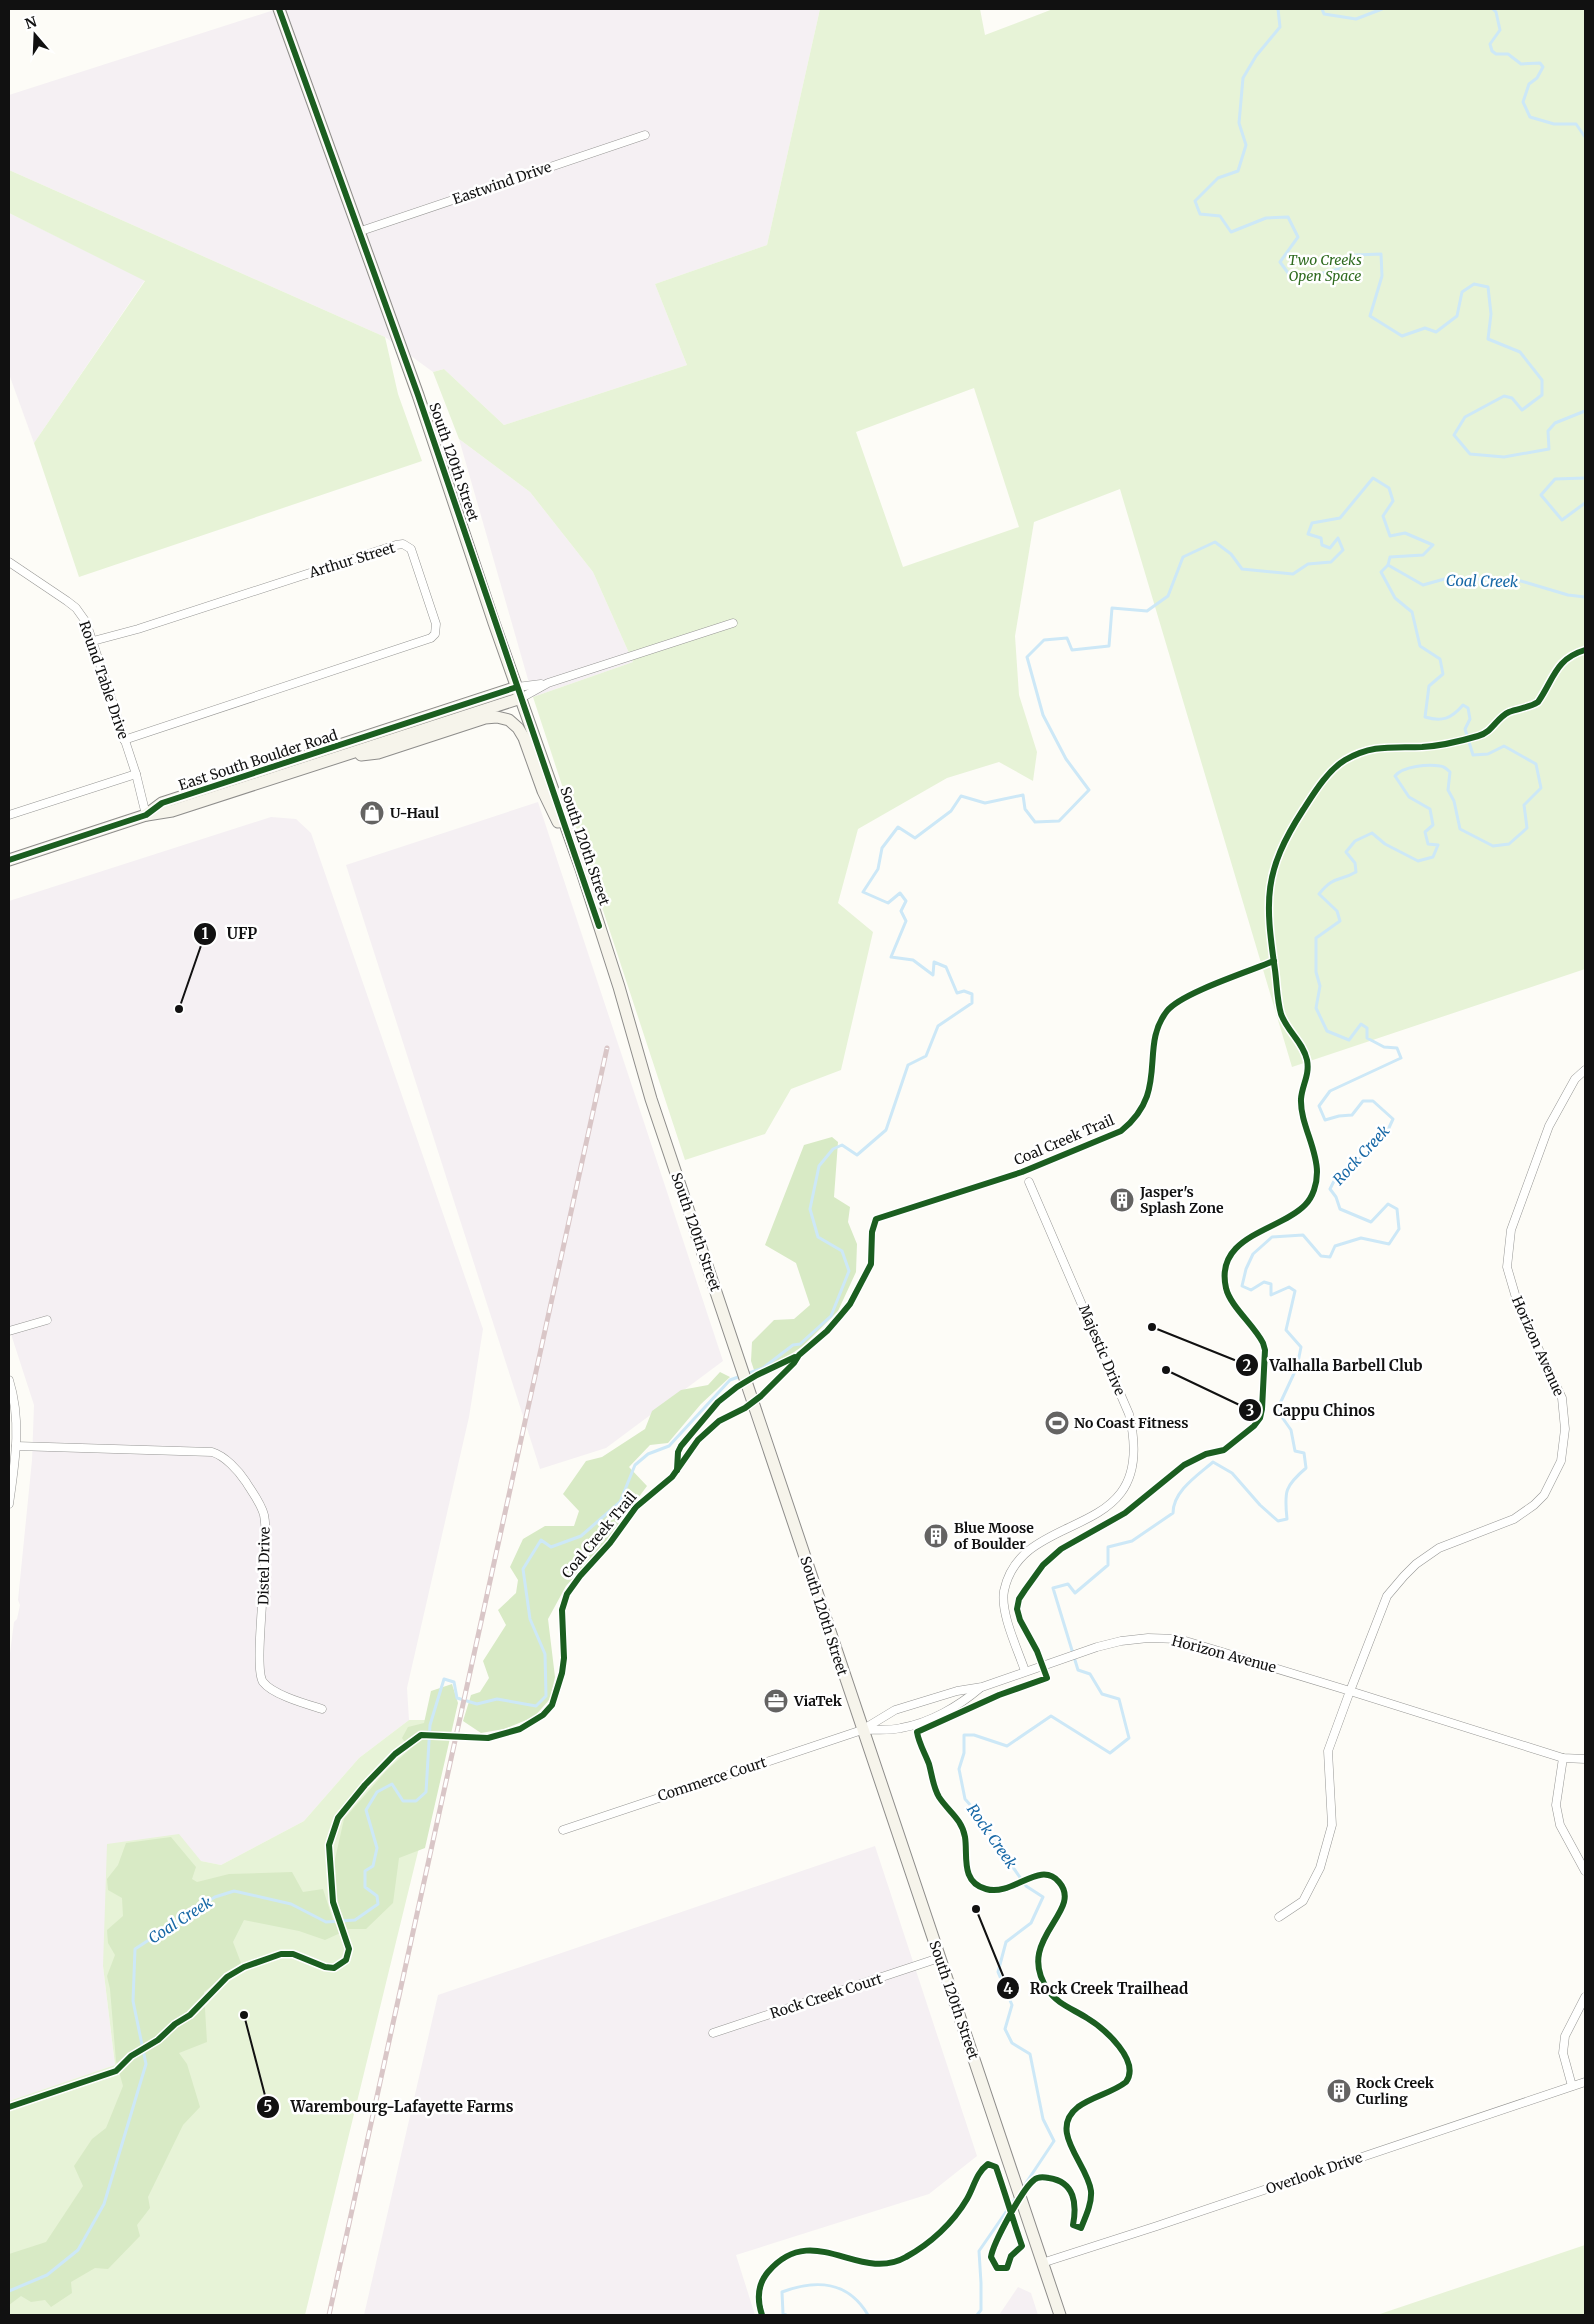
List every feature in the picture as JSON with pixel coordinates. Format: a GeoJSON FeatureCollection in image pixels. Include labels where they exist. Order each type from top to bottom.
{"type":"FeatureCollection","features":[{"type":"Feature","properties":{"kind":"main road","name":"South 120th Street"},"geometry":{"type":"LineString","coordinates":[[279,9],[421,404],[580,869],[619,987],[651,1100],[1060,2315]]}},
{"type":"Feature","properties":{"kind":"main road","name":"East South Boulder Road"},"geometry":{"type":"LineString","coordinates":[[334,759],[519,693]]}},
{"type":"Feature","properties":{"kind":"main road","name":"East South Boulder Road"},"geometry":{"type":"LineString","coordinates":[[9,860],[146,815],[162,804],[519,693]]}},
{"type":"Feature","properties":{"kind":"main road","name":"East South Boulder Road"},"geometry":{"type":"LineString","coordinates":[[334,759],[378,753],[486,718],[497,717],[509,720],[524,738],[543,791],[580,869]]}},
{"type":"Feature","properties":{"kind":"main road"},"geometry":{"type":"LineString","coordinates":[[146,815],[172,812],[334,759]]}},
{"type":"Feature","properties":{"kind":"street","name":"Eastwind Drive"},"geometry":{"type":"LineString","coordinates":[[358,232],[645,135]]}},
{"type":"Feature","properties":{"kind":"street","name":"Arthur Street"},"geometry":{"type":"LineString","coordinates":[[93,641],[138,629],[404,544],[411,549],[436,624],[435,634],[431,638],[124,740]]}},
{"type":"Feature","properties":{"kind":"street","name":"Round Table Drive"},"geometry":{"type":"LineString","coordinates":[[9,562],[76,608],[86,622],[136,774],[146,815]]}},
{"type":"Feature","properties":{"kind":"street","name":"East South Boulder Road"},"geometry":{"type":"LineString","coordinates":[[519,693],[732,623]]}},
{"type":"Feature","properties":{"kind":"street"},"geometry":{"type":"LineString","coordinates":[[9,815],[136,774]]}},
{"type":"Feature","properties":{"kind":"street","name":"Horizon Avenue"},"geometry":{"type":"LineString","coordinates":[[1350,1691],[1386,1596],[1404,1576],[1416,1564],[1439,1548],[1514,1519],[1534,1505],[1544,1495],[1553,1481],[1561,1461],[1566,1429],[1562,1398],[1519,1308],[1507,1267],[1511,1230],[1549,1126],[1575,1079],[1585,1070]]}},
{"type":"Feature","properties":{"kind":"street","name":"Majestic Drive"},"geometry":{"type":"LineString","coordinates":[[1025,1671],[1006,1616],[1004,1591],[1011,1574],[1019,1560],[1040,1542],[1081,1523],[1111,1504],[1120,1494],[1129,1476],[1134,1460],[1135,1444],[1129,1414],[1029,1182]]}},
{"type":"Feature","properties":{"kind":"street"},"geometry":{"type":"LineString","coordinates":[[9,1331],[47,1320]]}},
{"type":"Feature","properties":{"kind":"street"},"geometry":{"type":"LineString","coordinates":[[9,1380],[16,1405],[16,1446],[9,1504]]}},
{"type":"Feature","properties":{"kind":"street","name":"Distel Drive"},"geometry":{"type":"LineString","coordinates":[[16,1446],[212,1452],[220,1454],[243,1478],[264,1513],[267,1544],[260,1650],[262,1681],[267,1686],[294,1700],[322,1708]]}},
{"type":"Feature","properties":{"kind":"street","name":"Horizon Avenue"},"geometry":{"type":"LineString","coordinates":[[862,1730],[895,1710],[957,1691],[982,1687],[1025,1671],[1121,1641],[1148,1638],[1179,1639],[1562,1758],[1585,1758]]}},
{"type":"Feature","properties":{"kind":"street","name":"Horizon Avenue"},"geometry":{"type":"LineString","coordinates":[[862,1730],[902,1728],[927,1720],[963,1702],[982,1687]]}},
{"type":"Feature","properties":{"kind":"street"},"geometry":{"type":"LineString","coordinates":[[1279,1917],[1303,1901],[1320,1868],[1332,1825],[1328,1751],[1350,1691]]}},
{"type":"Feature","properties":{"kind":"street","name":"Commerce Court"},"geometry":{"type":"LineString","coordinates":[[563,1830],[862,1730]]}},
{"type":"Feature","properties":{"kind":"street"},"geometry":{"type":"LineString","coordinates":[[1562,1758],[1556,1805],[1560,1825],[1585,1871]]}},
{"type":"Feature","properties":{"kind":"street","name":"Rock Creek Court"},"geometry":{"type":"LineString","coordinates":[[713,2033],[939,1958]]}},
{"type":"Feature","properties":{"kind":"street"},"geometry":{"type":"LineString","coordinates":[[1572,2086],[1563,2053],[1566,2036],[1585,1997]]}},
{"type":"Feature","properties":{"kind":"street","name":"Overlook Drive"},"geometry":{"type":"LineString","coordinates":[[1042,2262],[1158,2226],[1585,2082]]}},
{"type":"Feature","properties":{"kind":"shaded area"},"geometry":{"type":"Polygon","coordinates":[[[277,9],[820,9],[767,245],[655,284],[687,365],[504,425],[444,369],[433,372],[385,337],[9,170],[9,95],[277,9]]]}},
{"type":"Feature","properties":{"kind":"shaded area"},"geometry":{"type":"Polygon","coordinates":[[[9,213],[145,280],[34,443],[9,374],[9,213]]]}},
{"type":"Feature","properties":{"kind":"shaded area"},"geometry":{"type":"Polygon","coordinates":[[[459,439],[530,492],[593,572],[633,662],[533,697],[459,439]]]}},
{"type":"Feature","properties":{"kind":"shaded area"},"geometry":{"type":"Polygon","coordinates":[[[538,802],[723,1361],[606,1448],[540,1469],[346,865],[538,802]]]}},
{"type":"Feature","properties":{"kind":"shaded area"},"geometry":{"type":"Polygon","coordinates":[[[271,817],[296,819],[311,833],[483,1329],[469,1417],[407,1688],[409,1720],[359,1758],[304,1821],[221,1865],[201,1861],[103,1966],[115,2065],[9,2101],[9,1661],[14,1622],[17,1619],[20,1605],[18,1600],[32,1460],[34,1405],[9,1328],[9,901],[271,817]]]}},
{"type":"Feature","properties":{"kind":"shaded area"},"geometry":{"type":"Polygon","coordinates":[[[875,1846],[977,2156],[929,2194],[736,2255],[755,2315],[364,2315],[438,1995],[875,1846]]]}},
{"type":"Feature","properties":{"kind":"shaded area"},"geometry":{"type":"Polygon","coordinates":[[[1018,2287],[1031,2293],[1038,2315],[999,2315],[1018,2287]]]}},
{"type":"Feature","properties":{"kind":"green space","name":"Two Creeks Open Space"},"geometry":{"type":"Polygon","coordinates":[[[820,9],[980,9],[985,35],[1053,9],[1585,9],[1585,969],[1292,1067],[1120,489],[1034,522],[1015,636],[1019,695],[1037,752],[1033,781],[999,762],[947,778],[858,829],[838,903],[873,932],[841,1070],[791,1089],[765,1134],[685,1160],[533,697],[633,662],[593,572],[530,492],[459,439],[433,372],[444,369],[504,425],[687,365],[655,284],[767,245],[820,9]],[[974,388],[856,432],[903,567],[1019,527],[974,388]]]}},
{"type":"Feature","properties":{"kind":"green space"},"geometry":{"type":"Polygon","coordinates":[[[9,170],[385,337],[398,394],[422,461],[79,577],[34,443],[145,281],[9,213],[9,170]]]}},
{"type":"Feature","properties":{"kind":"green space"},"geometry":{"type":"Polygon","coordinates":[[[832,1137],[838,1142],[834,1197],[850,1207],[848,1222],[857,1244],[856,1272],[838,1311],[803,1346],[785,1358],[755,1373],[751,1361],[752,1342],[774,1320],[794,1319],[810,1305],[796,1263],[765,1245],[804,1145],[832,1137]]]}},
{"type":"Feature","properties":{"kind":"green space"},"geometry":{"type":"Polygon","coordinates":[[[720,1372],[730,1377],[701,1404],[668,1443],[650,1445],[629,1467],[647,1486],[601,1548],[566,1586],[548,1619],[555,1677],[550,1699],[534,1717],[504,1729],[481,1733],[463,1721],[471,1695],[480,1692],[489,1678],[483,1661],[506,1625],[498,1610],[516,1593],[518,1580],[510,1567],[523,1539],[545,1526],[574,1526],[579,1511],[563,1494],[586,1461],[602,1457],[645,1429],[652,1411],[681,1390],[708,1385],[720,1372]]]}},
{"type":"Feature","properties":{"kind":"green space"},"geometry":{"type":"Polygon","coordinates":[[[452,1684],[458,1703],[425,1848],[399,1858],[393,1903],[366,1929],[349,1929],[325,1940],[299,1931],[244,1920],[233,1942],[241,1963],[204,1992],[207,2042],[179,2053],[187,2064],[200,2107],[183,2125],[148,2197],[150,2208],[137,2225],[140,2236],[108,2269],[95,2268],[71,2282],[72,2293],[51,2307],[45,2300],[31,2302],[21,2296],[9,2305],[9,2254],[46,2242],[83,2186],[74,2166],[92,2139],[106,2128],[123,2086],[116,2061],[110,1989],[107,1976],[115,1955],[108,1943],[107,1930],[123,1916],[122,1898],[108,1890],[107,1879],[118,1865],[126,1843],[171,1837],[196,1867],[192,1879],[197,1882],[229,1874],[292,1872],[303,1892],[323,1889],[333,1920],[342,1918],[337,1905],[333,1868],[344,1819],[386,1771],[410,1749],[402,1738],[408,1727],[424,1723],[431,1691],[452,1684]]]}},
{"type":"Feature","properties":{"kind":"green space"},"geometry":{"type":"Polygon","coordinates":[[[409,1720],[447,1720],[435,1782],[305,2315],[9,2315],[9,2101],[115,2065],[103,1966],[107,1844],[179,1834],[201,1861],[221,1865],[304,1821],[359,1758],[409,1720]]]}},
{"type":"Feature","properties":{"kind":"green space"},"geometry":{"type":"Polygon","coordinates":[[[1585,2245],[1585,2315],[1377,2315],[1585,2245]]]}},
{"type":"Feature","properties":{"kind":"waterway","name":"Coal Creek"},"geometry":{"type":"LineString","coordinates":[[1278,9],[1280,27],[1256,56],[1243,78],[1239,123],[1246,145],[1238,171],[1218,178],[1195,201],[1200,214],[1220,216],[1231,232],[1266,218],[1288,217],[1298,237],[1280,262],[1294,281],[1338,269],[1355,255],[1381,254],[1382,276],[1370,316],[1402,336],[1425,328],[1436,332],[1457,316],[1462,292],[1474,284],[1488,287],[1491,314],[1488,339],[1520,352],[1542,380],[1542,395],[1522,410],[1512,398],[1504,396],[1465,417],[1454,435],[1470,454],[1504,457],[1549,449],[1548,431],[1555,423],[1585,411]]}},
{"type":"Feature","properties":{"kind":"waterway","name":"Coal Creek"},"geometry":{"type":"LineString","coordinates":[[1322,9],[1324,14],[1356,19],[1382,9]]}},
{"type":"Feature","properties":{"kind":"waterway"},"geometry":{"type":"LineString","coordinates":[[1493,9],[1496,12],[1500,30],[1490,44],[1492,51],[1496,54],[1508,54],[1521,64],[1540,63],[1543,67],[1537,78],[1529,84],[1523,102],[1530,117],[1554,124],[1576,124],[1585,137]]}},
{"type":"Feature","properties":{"kind":"waterway","name":"Coal Creek"},"geometry":{"type":"LineString","coordinates":[[9,2291],[47,2275],[78,2250],[104,2204],[146,2064],[133,2001],[135,1949],[215,1897],[234,1891],[291,1904],[326,1922],[355,1920],[378,1904],[377,1896],[365,1887],[365,1871],[373,1866],[377,1848],[366,1810],[377,1792],[392,1784],[403,1801],[416,1801],[426,1792],[430,1725],[444,1679],[454,1682],[457,1698],[477,1704],[497,1699],[536,1706],[546,1696],[545,1654],[530,1619],[523,1569],[541,1540],[551,1547],[581,1536],[620,1502],[635,1465],[648,1454],[669,1446],[730,1380],[763,1368],[793,1345],[800,1344],[831,1316],[849,1271],[842,1251],[818,1237],[810,1209],[819,1166],[833,1149],[842,1145],[857,1155],[886,1130],[908,1065],[926,1056],[938,1026],[972,1003],[972,994],[964,991],[957,993],[946,967],[934,962],[933,975],[913,960],[891,957],[906,921],[901,911],[906,901],[900,893],[888,903],[863,892],[878,869],[882,848],[898,827],[915,838],[951,811],[961,796],[985,803],[1023,795],[1025,809],[1035,822],[1059,821],[1089,790],[1066,759],[1043,715],[1027,657],[1044,640],[1067,638],[1072,650],[1109,646],[1112,608],[1147,611],[1168,596],[1183,557],[1215,542],[1231,554],[1242,569],[1293,574],[1308,564],[1331,562],[1343,550],[1338,538],[1330,548],[1322,545],[1321,538],[1308,534],[1312,523],[1340,518],[1373,478],[1389,488],[1393,501],[1383,516],[1390,536],[1405,533],[1433,545],[1423,555],[1390,557],[1388,565],[1423,585],[1448,578],[1521,581],[1568,595],[1585,597]]}},
{"type":"Feature","properties":{"kind":"waterway","name":"Coal Creek"},"geometry":{"type":"LineString","coordinates":[[1585,478],[1555,479],[1541,495],[1562,520],[1585,503]]}},
{"type":"Feature","properties":{"kind":"waterway","name":"Rock Creek"},"geometry":{"type":"LineString","coordinates":[[1022,2189],[1054,2141],[1043,2119],[1030,2054],[1012,2043],[1005,2029],[1012,2005],[998,1972],[1006,1942],[1031,1923],[1043,1897],[1026,1886],[980,1816],[965,1799],[959,1769],[964,1753],[964,1735],[974,1735],[1007,1746],[1051,1716],[1110,1753],[1129,1738],[1119,1699],[1102,1694],[1090,1674],[1078,1670],[1053,1588],[1068,1584],[1075,1593],[1108,1565],[1108,1547],[1132,1541],[1173,1513],[1177,1498],[1187,1484],[1213,1462],[1232,1473],[1260,1505],[1278,1521],[1287,1519],[1286,1495],[1290,1485],[1306,1468],[1304,1453],[1295,1451],[1291,1430],[1277,1410],[1297,1367],[1301,1347],[1286,1330],[1295,1291],[1289,1287],[1271,1295],[1271,1284],[1264,1282],[1251,1290],[1242,1286],[1246,1269],[1253,1254],[1272,1237],[1303,1235],[1321,1256],[1330,1257],[1335,1246],[1361,1238],[1389,1244],[1399,1229],[1397,1209],[1388,1204],[1371,1222],[1340,1209],[1336,1197],[1330,1189],[1335,1179],[1342,1176],[1387,1132],[1393,1119],[1373,1101],[1363,1101],[1352,1115],[1325,1120],[1319,1106],[1330,1091],[1401,1058],[1397,1048],[1384,1047],[1367,1038],[1367,1028],[1361,1024],[1349,1040],[1327,1031],[1316,1008],[1320,986],[1316,972],[1316,938],[1340,921],[1337,911],[1319,894],[1333,881],[1356,872],[1355,863],[1346,852],[1355,841],[1372,833],[1385,844],[1418,861],[1433,857],[1438,845],[1428,844],[1425,832],[1433,825],[1430,809],[1409,797],[1395,776],[1404,770],[1416,766],[1429,765],[1441,766],[1447,769],[1450,772],[1448,790],[1454,801],[1460,829],[1493,846],[1509,844],[1527,828],[1524,805],[1541,788],[1536,764],[1504,746],[1488,754],[1473,755],[1465,729],[1470,719],[1468,708],[1463,705],[1446,718],[1425,717],[1429,686],[1443,674],[1440,659],[1420,646],[1412,612],[1395,598],[1381,572],[1388,565]]}},
{"type":"Feature","properties":{"kind":"waterway","name":"Rock Creek"},"geometry":{"type":"LineString","coordinates":[[977,2315],[981,2310],[979,2251],[1017,2196]]}},
{"type":"Feature","properties":{"kind":"waterway","name":"Rock Creek"},"geometry":{"type":"LineString","coordinates":[[786,2315],[783,2314],[782,2292],[807,2285],[831,2286],[841,2289],[851,2295],[868,2315]]}},
{"type":"Feature","properties":{"kind":"railway"},"geometry":{"type":"LineString","coordinates":[[329,2315],[607,1048]]}},
{"type":"Feature","properties":{"kind":"cycle path"},"geometry":{"type":"LineString","coordinates":[[279,9],[418,395],[599,926]]}},
{"type":"Feature","properties":{"kind":"cycle path"},"geometry":{"type":"LineString","coordinates":[[762,2315],[759,2304],[760,2287],[768,2272],[785,2257],[802,2251],[819,2251],[871,2263],[888,2263],[906,2257],[924,2246],[948,2224],[961,2208],[978,2176],[988,2164],[996,2167],[1003,2187],[1009,2206],[1012,2216],[1015,2226],[1022,2246],[1011,2256],[1007,2268],[997,2268],[991,2257],[997,2240],[1009,2216],[1016,2204],[1023,2193],[1037,2178],[1045,2177],[1058,2180],[1069,2189],[1075,2209],[1073,2225],[1081,2228],[1090,2205],[1091,2191],[1072,2148],[1067,2126],[1070,2116],[1078,2107],[1126,2082],[1129,2074],[1129,2065],[1119,2046],[1103,2030],[1061,2003],[1052,1995],[1039,1972],[1039,1956],[1043,1941],[1063,1904],[1065,1893],[1059,1882],[1052,1876],[1035,1876],[996,1890],[986,1889],[972,1880],[967,1867],[966,1844],[961,1825],[937,1793],[917,1732],[999,1695],[1047,1678],[1037,1651],[1020,1620],[1017,1609],[1019,1599],[1043,1565],[1061,1549],[1125,1513],[1184,1465],[1206,1454],[1224,1450],[1254,1426],[1260,1418],[1265,1350],[1259,1336],[1228,1295],[1225,1270],[1230,1256],[1239,1245],[1294,1214],[1305,1205],[1314,1190],[1316,1181],[1316,1163],[1301,1108],[1308,1065],[1302,1048],[1281,1014],[1269,905],[1270,887],[1280,851],[1303,810],[1321,783],[1332,770],[1345,760],[1374,749],[1422,747],[1465,740],[1483,734],[1509,712],[1538,702],[1561,664],[1575,654],[1585,650]]}},
{"type":"Feature","properties":{"kind":"cycle path"},"geometry":{"type":"LineString","coordinates":[[9,860],[146,815],[162,803],[517,687]]}},
{"type":"Feature","properties":{"kind":"cycle path","name":"Coal Creek Trail"},"geometry":{"type":"LineString","coordinates":[[9,2107],[116,2071],[131,2056],[158,2040],[175,2024],[190,2015],[227,1977],[244,1967],[281,1954],[293,1954],[325,1967],[334,1968],[346,1960],[349,1949],[333,1902],[329,1845],[338,1818],[365,1785],[395,1754],[421,1735],[488,1738],[520,1729],[543,1715],[552,1705],[562,1673],[564,1658],[562,1610],[567,1594],[580,1576],[610,1543],[636,1507],[672,1477],[698,1440],[719,1421],[745,1408],[761,1396],[794,1363],[799,1355],[827,1331],[850,1304],[871,1264],[872,1232],[876,1219],[1022,1172],[1121,1131],[1136,1116],[1145,1101],[1150,1085],[1155,1040],[1159,1025],[1167,1011],[1186,997],[1233,976],[1274,961]]}},
{"type":"Feature","properties":{"kind":"cycle path"},"geometry":{"type":"LineString","coordinates":[[677,1470],[678,1452],[681,1446],[718,1402],[737,1387],[757,1375],[795,1357]]}},
{"type":"Feature","properties":{"kind":"place","name":"U-Haul"},"geometry":{"type":"Point","coordinates":[372,813]}},
{"type":"Feature","properties":{"kind":"place","name":"UFP"},"geometry":{"type":"Point","coordinates":[179,1009]}},
{"type":"Feature","properties":{"kind":"place","name":"Jasper's Splash Zone"},"geometry":{"type":"Point","coordinates":[1122,1200]}},
{"type":"Feature","properties":{"kind":"place","name":"Valhalla Barbell Club"},"geometry":{"type":"Point","coordinates":[1152,1327]}},
{"type":"Feature","properties":{"kind":"place","name":"Cappu Chinos"},"geometry":{"type":"Point","coordinates":[1166,1370]}},
{"type":"Feature","properties":{"kind":"place","name":"No Coast Fitness"},"geometry":{"type":"Point","coordinates":[1057,1423]}},
{"type":"Feature","properties":{"kind":"place","name":"Blue Moose of Boulder"},"geometry":{"type":"Point","coordinates":[936,1536]}},
{"type":"Feature","properties":{"kind":"place","name":"ViaTek"},"geometry":{"type":"Point","coordinates":[776,1701]}},
{"type":"Feature","properties":{"kind":"place","name":"Rock Creek Trailhead"},"geometry":{"type":"Point","coordinates":[976,1909]}},
{"type":"Feature","properties":{"kind":"place","name":"Warembourg-Lafayette Farms"},"geometry":{"type":"Point","coordinates":[244,2015]}},
{"type":"Feature","properties":{"kind":"place","name":"Rock Creek Curling"},"geometry":{"type":"Point","coordinates":[1339,2091]}}]}
